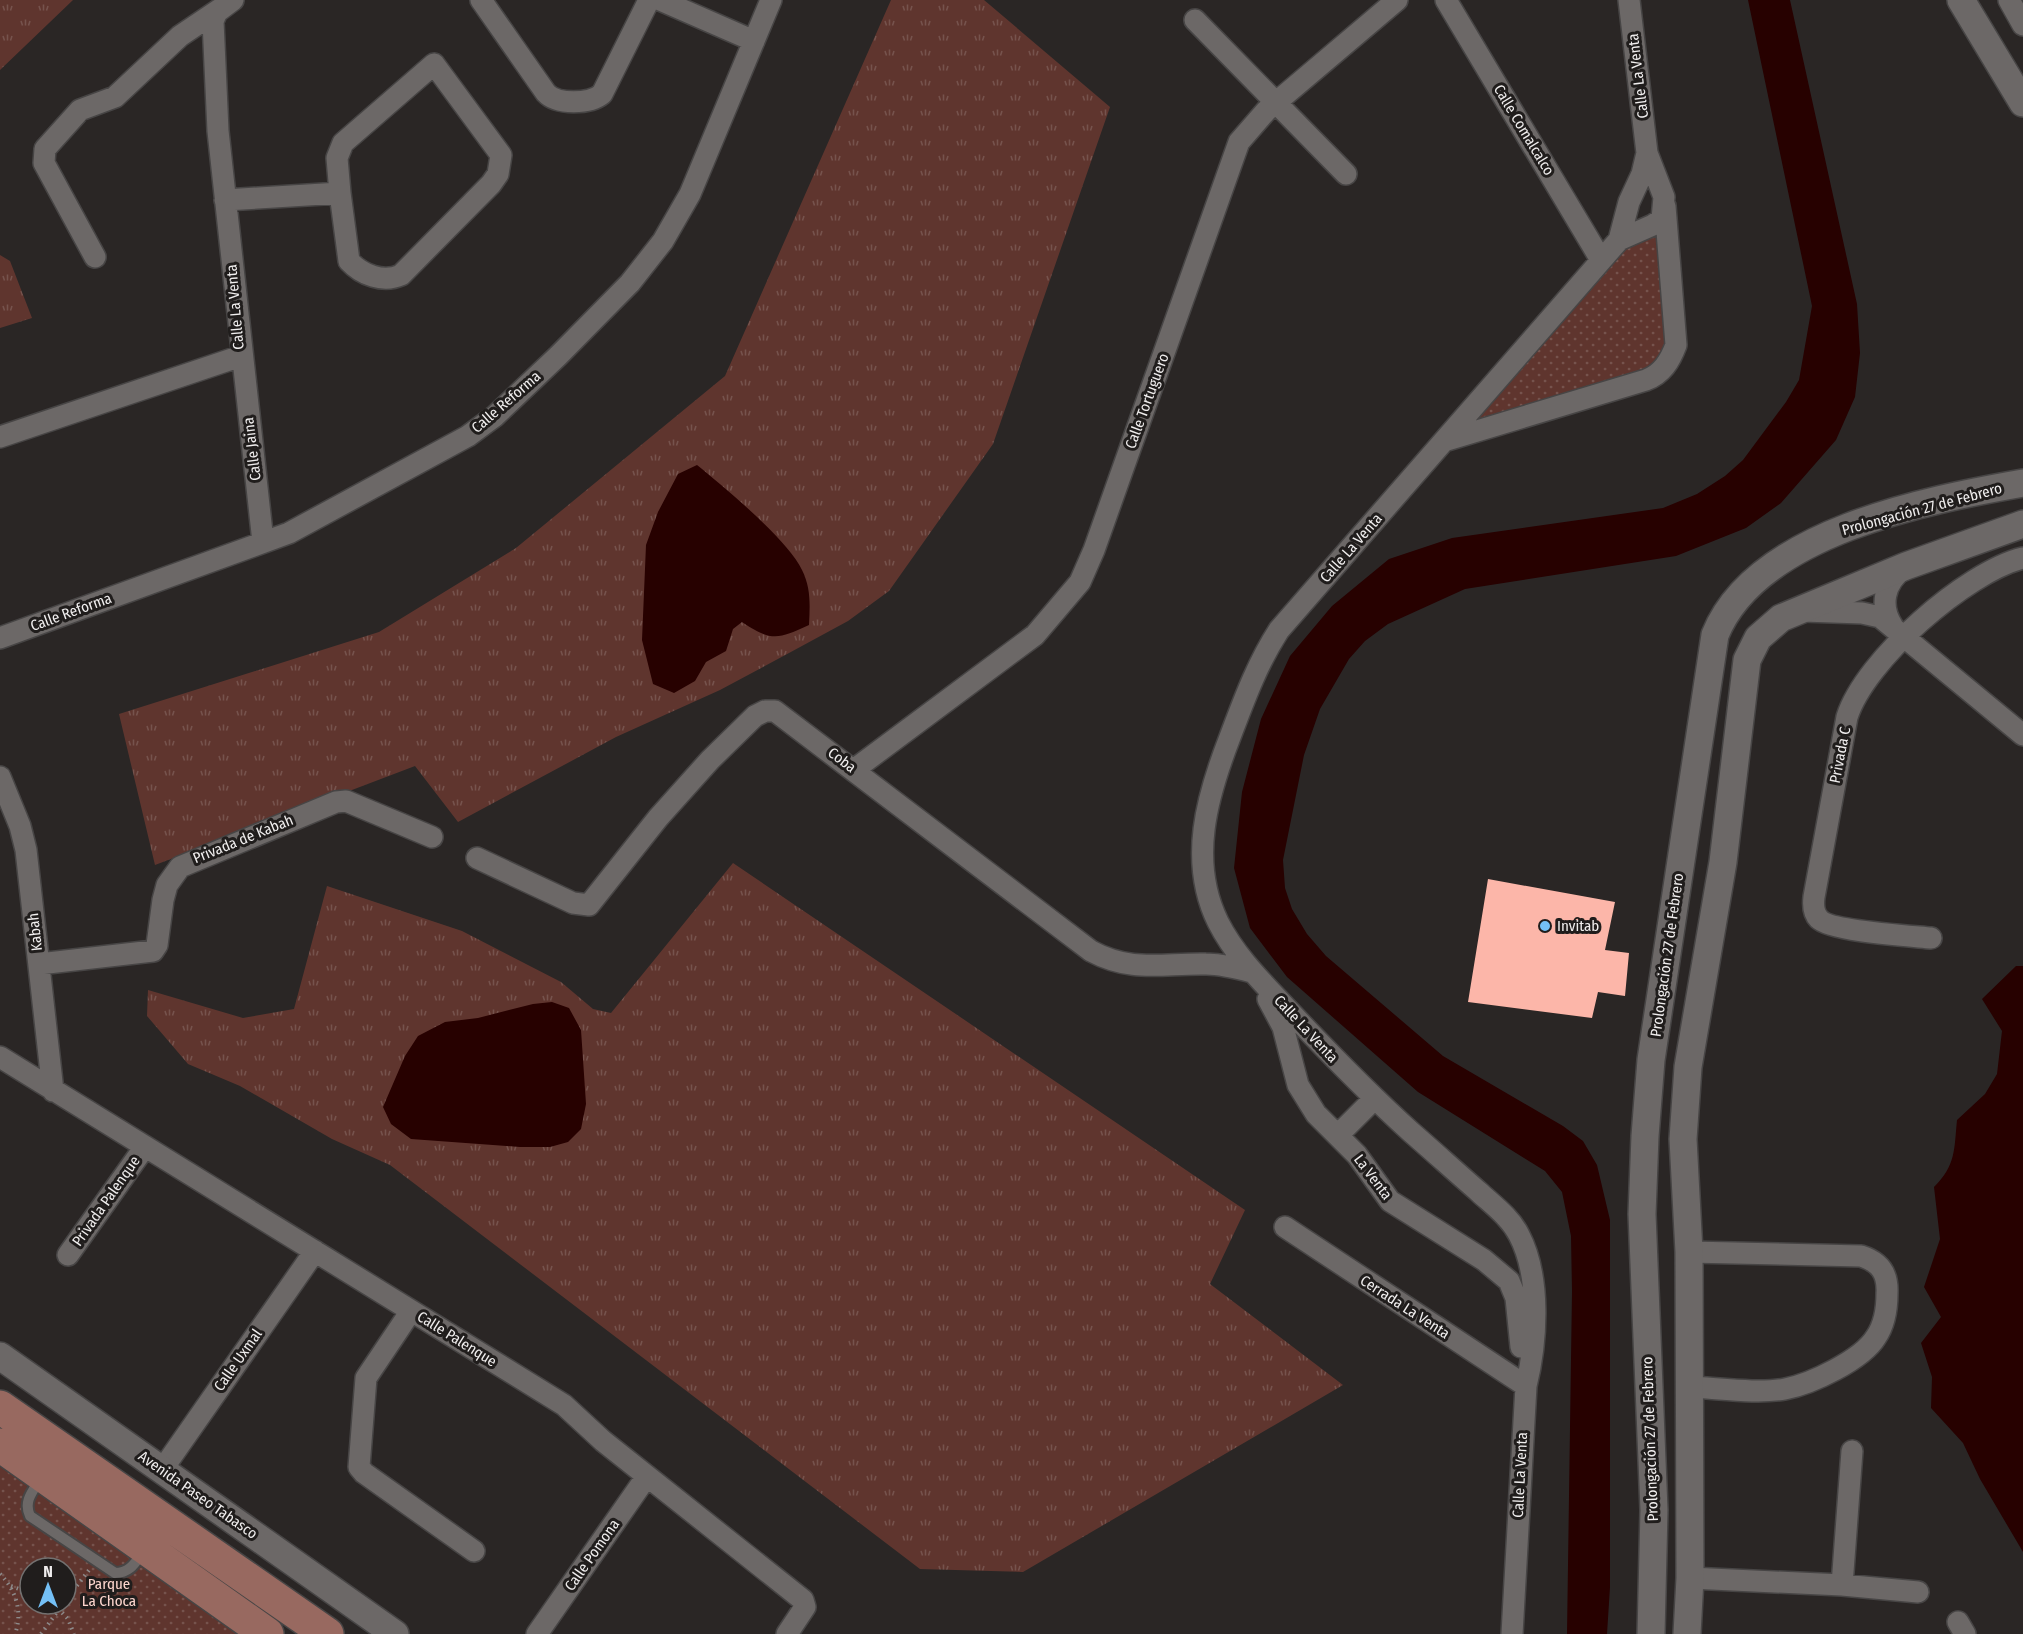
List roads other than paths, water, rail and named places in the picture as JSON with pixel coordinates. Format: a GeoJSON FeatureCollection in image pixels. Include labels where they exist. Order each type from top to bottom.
{"type":"FeatureCollection","features":[{"type":"Feature","properties":{"kind":"main road"},"geometry":{"type":"LineString","coordinates":[[0,1407],[327,1634]]}},
{"type":"Feature","properties":{"kind":"main road"},"geometry":{"type":"LineString","coordinates":[[0,1445],[267,1634]]}},
{"type":"Feature","properties":{"kind":"street"},"geometry":{"type":"LineString","coordinates":[[481,0],[546,93],[557,100],[589,100],[602,94],[649,0]]}},
{"type":"Feature","properties":{"kind":"street"},"geometry":{"type":"LineString","coordinates":[[660,0],[754,40]]}},
{"type":"Feature","properties":{"kind":"street","name":"Calle Reforma"},"geometry":{"type":"LineString","coordinates":[[0,638],[288,533],[481,427],[558,356],[630,283],[663,241],[690,194],[771,0]]}},
{"type":"Feature","properties":{"kind":"street","name":"Calle Tortuguero"},"geometry":{"type":"LineString","coordinates":[[855,769],[1035,634],[1049,622],[1080,582],[1098,539],[1233,155],[1244,133],[1396,0]]}},
{"type":"Feature","properties":{"kind":"street","name":"Calle Comalcalco"},"geometry":{"type":"LineString","coordinates":[[1446,0],[1601,260]]}},
{"type":"Feature","properties":{"kind":"street","name":"Calle La Venta"},"geometry":{"type":"LineString","coordinates":[[1444,441],[1646,380],[1659,373],[1669,360],[1676,345],[1665,206],[1661,187],[1650,166],[1647,153],[1629,0]]}},
{"type":"Feature","properties":{"kind":"street"},"geometry":{"type":"LineString","coordinates":[[1961,0],[2023,103]]}},
{"type":"Feature","properties":{"kind":"street"},"geometry":{"type":"LineString","coordinates":[[2009,0],[2023,25]]}},
{"type":"Feature","properties":{"kind":"street","name":"Calle La Venta"},"geometry":{"type":"LineString","coordinates":[[0,437],[242,356],[225,200],[213,28],[214,17],[227,4]]}},
{"type":"Feature","properties":{"kind":"street","name":"Calle La Venta"},"geometry":{"type":"LineString","coordinates":[[95,257],[44,163],[45,149],[80,110],[115,97],[180,36],[227,4]]}},
{"type":"Feature","properties":{"kind":"street"},"geometry":{"type":"LineString","coordinates":[[1195,20],[1346,174]]}},
{"type":"Feature","properties":{"kind":"street"},"geometry":{"type":"LineString","coordinates":[[434,64],[501,155],[498,174],[491,184],[395,278],[363,273],[349,261],[340,193],[337,158],[343,143],[434,64]]}},
{"type":"Feature","properties":{"kind":"street","name":"Calle La Venta"},"geometry":{"type":"LineString","coordinates":[[1512,1634],[1534,1288],[1530,1260],[1518,1234],[1497,1208],[1374,1099],[1252,972],[1218,923],[1204,878],[1203,829],[1214,777],[1260,661],[1279,630],[1619,240],[1647,153]]}},
{"type":"Feature","properties":{"kind":"street"},"geometry":{"type":"LineString","coordinates":[[225,200],[340,193]]}},
{"type":"Feature","properties":{"kind":"street","name":"Calle La Venta"},"geometry":{"type":"LineString","coordinates":[[1619,240],[1662,219],[1665,206]]}},
{"type":"Feature","properties":{"kind":"street","name":"Calle Jaina"},"geometry":{"type":"LineString","coordinates":[[242,356],[263,542]]}},
{"type":"Feature","properties":{"kind":"street","name":"Prolongación 27 de Febrero"},"geometry":{"type":"LineString","coordinates":[[1651,1634],[1654,1510],[1642,1215],[1645,1136],[1651,1060],[1711,649],[1720,622],[1738,595],[1788,555],[1825,536],[1927,504],[2023,483]]}},
{"type":"Feature","properties":{"kind":"street"},"geometry":{"type":"LineString","coordinates":[[1687,1634],[1690,1578],[1689,1252],[1683,1139],[1688,1067],[1723,862],[1747,660],[1751,649],[1763,633],[1781,618],[1797,610],[1906,566],[2023,524]]}},
{"type":"Feature","properties":{"kind":"street","name":"Privada C"},"geometry":{"type":"LineString","coordinates":[[1931,938],[1835,927],[1820,921],[1813,906],[1852,700],[1899,631],[1976,579],[2011,561],[2023,558]]}},
{"type":"Feature","properties":{"kind":"street"},"geometry":{"type":"LineString","coordinates":[[1899,631],[1886,616],[1884,606],[1887,585],[1892,577],[1906,566]]}},
{"type":"Feature","properties":{"kind":"street"},"geometry":{"type":"LineString","coordinates":[[1797,610],[1872,614],[1899,631],[2023,735]]}},
{"type":"Feature","properties":{"kind":"street","name":"Coba"},"geometry":{"type":"LineString","coordinates":[[477,858],[573,903],[589,905],[658,818],[711,759],[754,716],[765,711],[782,714],[1090,951],[1107,959],[1141,967],[1206,964],[1230,966],[1252,972]]}},
{"type":"Feature","properties":{"kind":"street","name":"Kabah"},"geometry":{"type":"LineString","coordinates":[[0,777],[23,837],[53,1091]]}},
{"type":"Feature","properties":{"kind":"street","name":"Privada de Kabah"},"geometry":{"type":"LineString","coordinates":[[39,964],[153,951],[157,945],[165,892],[180,867],[336,802],[346,801],[432,837]]}},
{"type":"Feature","properties":{"kind":"street"},"geometry":{"type":"LineString","coordinates":[[1681,857],[1723,862]]}},
{"type":"Feature","properties":{"kind":"street","name":"La Venta"},"geometry":{"type":"LineString","coordinates":[[1252,972],[1253,984],[1269,1000],[1283,1027],[1303,1095],[1316,1114],[1357,1155],[1390,1201],[1484,1260],[1509,1281],[1516,1298],[1526,1386]]}},
{"type":"Feature","properties":{"kind":"street"},"geometry":{"type":"LineString","coordinates":[[0,1057],[53,1091]]}},
{"type":"Feature","properties":{"kind":"street","name":"Calle Palenque"},"geometry":{"type":"LineString","coordinates":[[53,1091],[564,1406],[647,1476],[803,1600],[805,1607],[787,1634]]}},
{"type":"Feature","properties":{"kind":"street"},"geometry":{"type":"LineString","coordinates":[[1338,1135],[1374,1099]]}},
{"type":"Feature","properties":{"kind":"street"},"geometry":{"type":"LineString","coordinates":[[1645,1136],[1683,1139]]}},
{"type":"Feature","properties":{"kind":"street","name":"Privada Palenque"},"geometry":{"type":"LineString","coordinates":[[68,1255],[144,1148]]}},
{"type":"Feature","properties":{"kind":"street","name":"Cerrada La Venta"},"geometry":{"type":"LineString","coordinates":[[1285,1227],[1526,1386]]}},
{"type":"Feature","properties":{"kind":"street","name":"Calle Uxmal"},"geometry":{"type":"LineString","coordinates":[[162,1470],[315,1251]]}},
{"type":"Feature","properties":{"kind":"street"},"geometry":{"type":"LineString","coordinates":[[1688,1387],[1783,1390],[1830,1372],[1862,1353],[1875,1340],[1883,1326],[1888,1287],[1887,1275],[1880,1266],[1861,1256],[1689,1252]]}},
{"type":"Feature","properties":{"kind":"street"},"geometry":{"type":"LineString","coordinates":[[411,1311],[366,1378],[359,1467],[363,1473],[474,1551]]}},
{"type":"Feature","properties":{"kind":"street","name":"Avenida Paseo Tabasco"},"geometry":{"type":"LineString","coordinates":[[0,1356],[395,1634]]}},
{"type":"Feature","properties":{"kind":"street"},"geometry":{"type":"LineString","coordinates":[[1842,1585],[1852,1451]]}},
{"type":"Feature","properties":{"kind":"street","name":"Calle Pomona"},"geometry":{"type":"LineString","coordinates":[[537,1634],[647,1476]]}},
{"type":"Feature","properties":{"kind":"street"},"geometry":{"type":"LineString","coordinates":[[1690,1578],[1842,1585],[1918,1592]]}},
{"type":"Feature","properties":{"kind":"lane"},"geometry":{"type":"LineString","coordinates":[[43,1475],[27,1500],[30,1516],[116,1573],[124,1573],[146,1548]]}},
{"type":"Feature","properties":{"kind":"place","name":"Invitab"},"geometry":{"type":"Point","coordinates":[1545,926]}},
{"type":"Feature","properties":{"kind":"park label","name":"Parque La Choca"},"geometry":{"type":"Point","coordinates":[109,1592]}}]}
